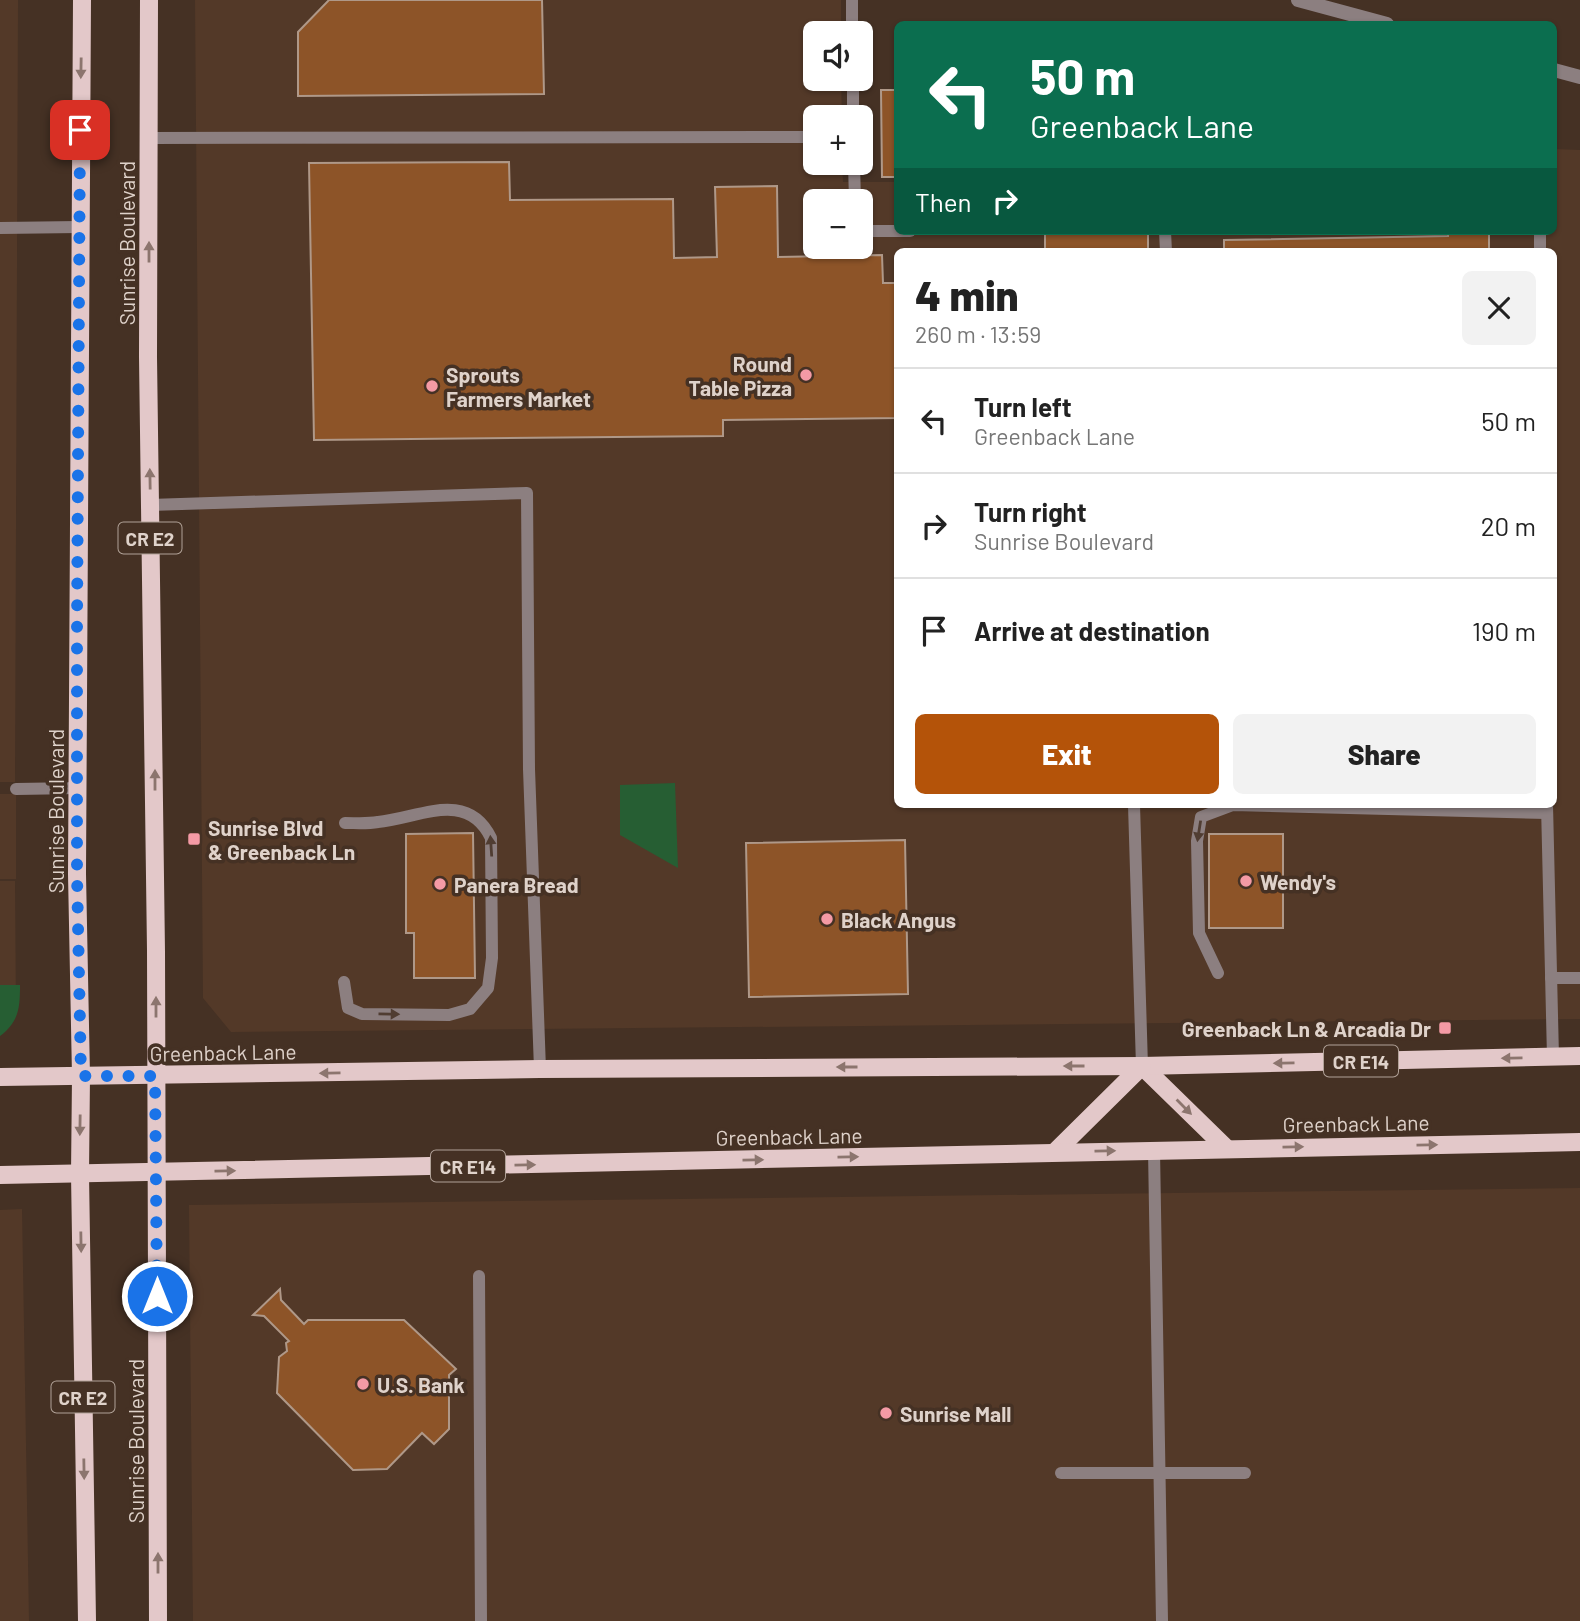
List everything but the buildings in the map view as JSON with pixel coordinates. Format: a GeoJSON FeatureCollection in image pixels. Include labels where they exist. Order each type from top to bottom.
{"type":"FeatureCollection","features":[{"type":"Feature","properties":{"kind":"main road","name":"Sunrise Boulevard"},"geometry":{"type":"LineString","coordinates":[[82,0],[77,788],[81,1076],[79,1174],[88,1621]]}},
{"type":"Feature","properties":{"kind":"main road","name":"Sunrise Boulevard"},"geometry":{"type":"LineString","coordinates":[[149,0],[158,1621]]}},
{"type":"Feature","properties":{"kind":"main road","name":"Greenback Lane"},"geometry":{"type":"LineString","coordinates":[[0,1077],[540,1069],[1143,1066],[1580,1056]]}},
{"type":"Feature","properties":{"kind":"main road"},"geometry":{"type":"LineString","coordinates":[[1055,1152],[1143,1066],[1226,1148]]}},
{"type":"Feature","properties":{"kind":"main road","name":"Greenback Lane"},"geometry":{"type":"LineString","coordinates":[[0,1175],[1580,1142]]}},
{"type":"Feature","properties":{"kind":"street"},"geometry":{"type":"LineString","coordinates":[[1298,0],[1374,21]]}},
{"type":"Feature","properties":{"kind":"street"},"geometry":{"type":"LineString","coordinates":[[1557,71],[1580,77]]}},
{"type":"Feature","properties":{"kind":"lane"},"geometry":{"type":"LineString","coordinates":[[852,0],[852,21]]}},
{"type":"Feature","properties":{"kind":"lane"},"geometry":{"type":"LineString","coordinates":[[149,138],[803,137]]}},
{"type":"Feature","properties":{"kind":"lane"},"geometry":{"type":"LineString","coordinates":[[0,228],[79,227]]}},
{"type":"Feature","properties":{"kind":"lane"},"geometry":{"type":"LineString","coordinates":[[873,232],[894,231]]}},
{"type":"Feature","properties":{"kind":"lane"},"geometry":{"type":"LineString","coordinates":[[150,505],[527,494],[529,769],[540,1069]]}},
{"type":"Feature","properties":{"kind":"lane"},"geometry":{"type":"LineString","coordinates":[[16,789],[77,788]]}},
{"type":"Feature","properties":{"kind":"lane"},"geometry":{"type":"LineString","coordinates":[[344,982],[348,1007],[362,1014],[449,1015],[470,1009],[488,988],[492,958],[491,838],[485,825],[472,814],[452,808],[378,822],[345,823]]}},
{"type":"Feature","properties":{"kind":"lane"},"geometry":{"type":"LineString","coordinates":[[1133,808],[1143,1066]]}},
{"type":"Feature","properties":{"kind":"lane"},"geometry":{"type":"LineString","coordinates":[[1218,973],[1199,933],[1197,841],[1201,817],[1225,808]]}},
{"type":"Feature","properties":{"kind":"lane"},"geometry":{"type":"LineString","coordinates":[[1468,808],[1547,809],[1553,1057]]}},
{"type":"Feature","properties":{"kind":"lane"},"geometry":{"type":"LineString","coordinates":[[1551,978],[1580,978]]}},
{"type":"Feature","properties":{"kind":"lane"},"geometry":{"type":"LineString","coordinates":[[1154,1150],[1162,1621]]}},
{"type":"Feature","properties":{"kind":"lane"},"geometry":{"type":"LineString","coordinates":[[479,1276],[481,1621]]}},
{"type":"Feature","properties":{"kind":"lane"},"geometry":{"type":"LineString","coordinates":[[1061,1474],[1245,1473]]}},
{"type":"Feature","properties":{"kind":"shaded area"},"geometry":{"type":"Polygon","coordinates":[[[0,0],[18,0],[15,782],[0,782],[0,0]]]}},
{"type":"Feature","properties":{"kind":"shaded area"},"geometry":{"type":"Polygon","coordinates":[[[195,0],[841,0],[841,21],[803,21],[803,91],[841,91],[842,105],[803,105],[803,175],[843,175],[843,182],[894,182],[894,235],[1557,235],[1557,149],[1580,150],[1580,1019],[231,1032],[203,998],[195,0]]]}},
{"type":"Feature","properties":{"kind":"shaded area"},"geometry":{"type":"Polygon","coordinates":[[[0,794],[16,794],[16,879],[0,879],[0,794]]]}},
{"type":"Feature","properties":{"kind":"shaded area"},"geometry":{"type":"Polygon","coordinates":[[[0,881],[15,881],[16,1016],[0,1034],[0,881]]]}},
{"type":"Feature","properties":{"kind":"shaded area","name":"Sunrise Mall"},"geometry":{"type":"Polygon","coordinates":[[[1580,1188],[1580,1621],[193,1621],[189,1205],[1580,1188]]]}},
{"type":"Feature","properties":{"kind":"shaded area"},"geometry":{"type":"Polygon","coordinates":[[[22,1209],[29,1621],[0,1621],[0,1210],[22,1209]]]}},
{"type":"Feature","properties":{"kind":"green space"},"geometry":{"type":"Polygon","coordinates":[[[675,783],[678,868],[620,835],[620,785],[675,783]]]}},
{"type":"Feature","properties":{"kind":"green space"},"geometry":{"type":"Polygon","coordinates":[[[0,985],[20,985],[20,1000],[15,1020],[0,1036],[0,985]]]}},
{"type":"Feature","properties":{"kind":"place","name":"Round Table Pizza"},"geometry":{"type":"Point","coordinates":[806,375]}},
{"type":"Feature","properties":{"kind":"place","name":"Sprouts Farmers Market"},"geometry":{"type":"Point","coordinates":[432,386]}},
{"type":"Feature","properties":{"kind":"place","name":"Sunrise Blvd & Greenback Ln"},"geometry":{"type":"Point","coordinates":[194,839]}},
{"type":"Feature","properties":{"kind":"place","name":"Wendy's"},"geometry":{"type":"Point","coordinates":[1246,881]}},
{"type":"Feature","properties":{"kind":"place","name":"Panera Bread"},"geometry":{"type":"Point","coordinates":[440,884]}},
{"type":"Feature","properties":{"kind":"place","name":"Black Angus"},"geometry":{"type":"Point","coordinates":[827,919]}},
{"type":"Feature","properties":{"kind":"place","name":"Greenback Ln & Arcadia Dr"},"geometry":{"type":"Point","coordinates":[1445,1028]}},
{"type":"Feature","properties":{"kind":"place","name":"U.S. Bank"},"geometry":{"type":"Point","coordinates":[363,1384]}},
{"type":"Feature","properties":{"kind":"place","name":"Sunrise Mall"},"geometry":{"type":"Point","coordinates":[886,1413]}},
{"type":"Feature","properties":{"kind":"route"},"geometry":{"type":"LineString","coordinates":[[80,130],[77,874],[81,1076],[155,1076],[157,1296]]}}]}
